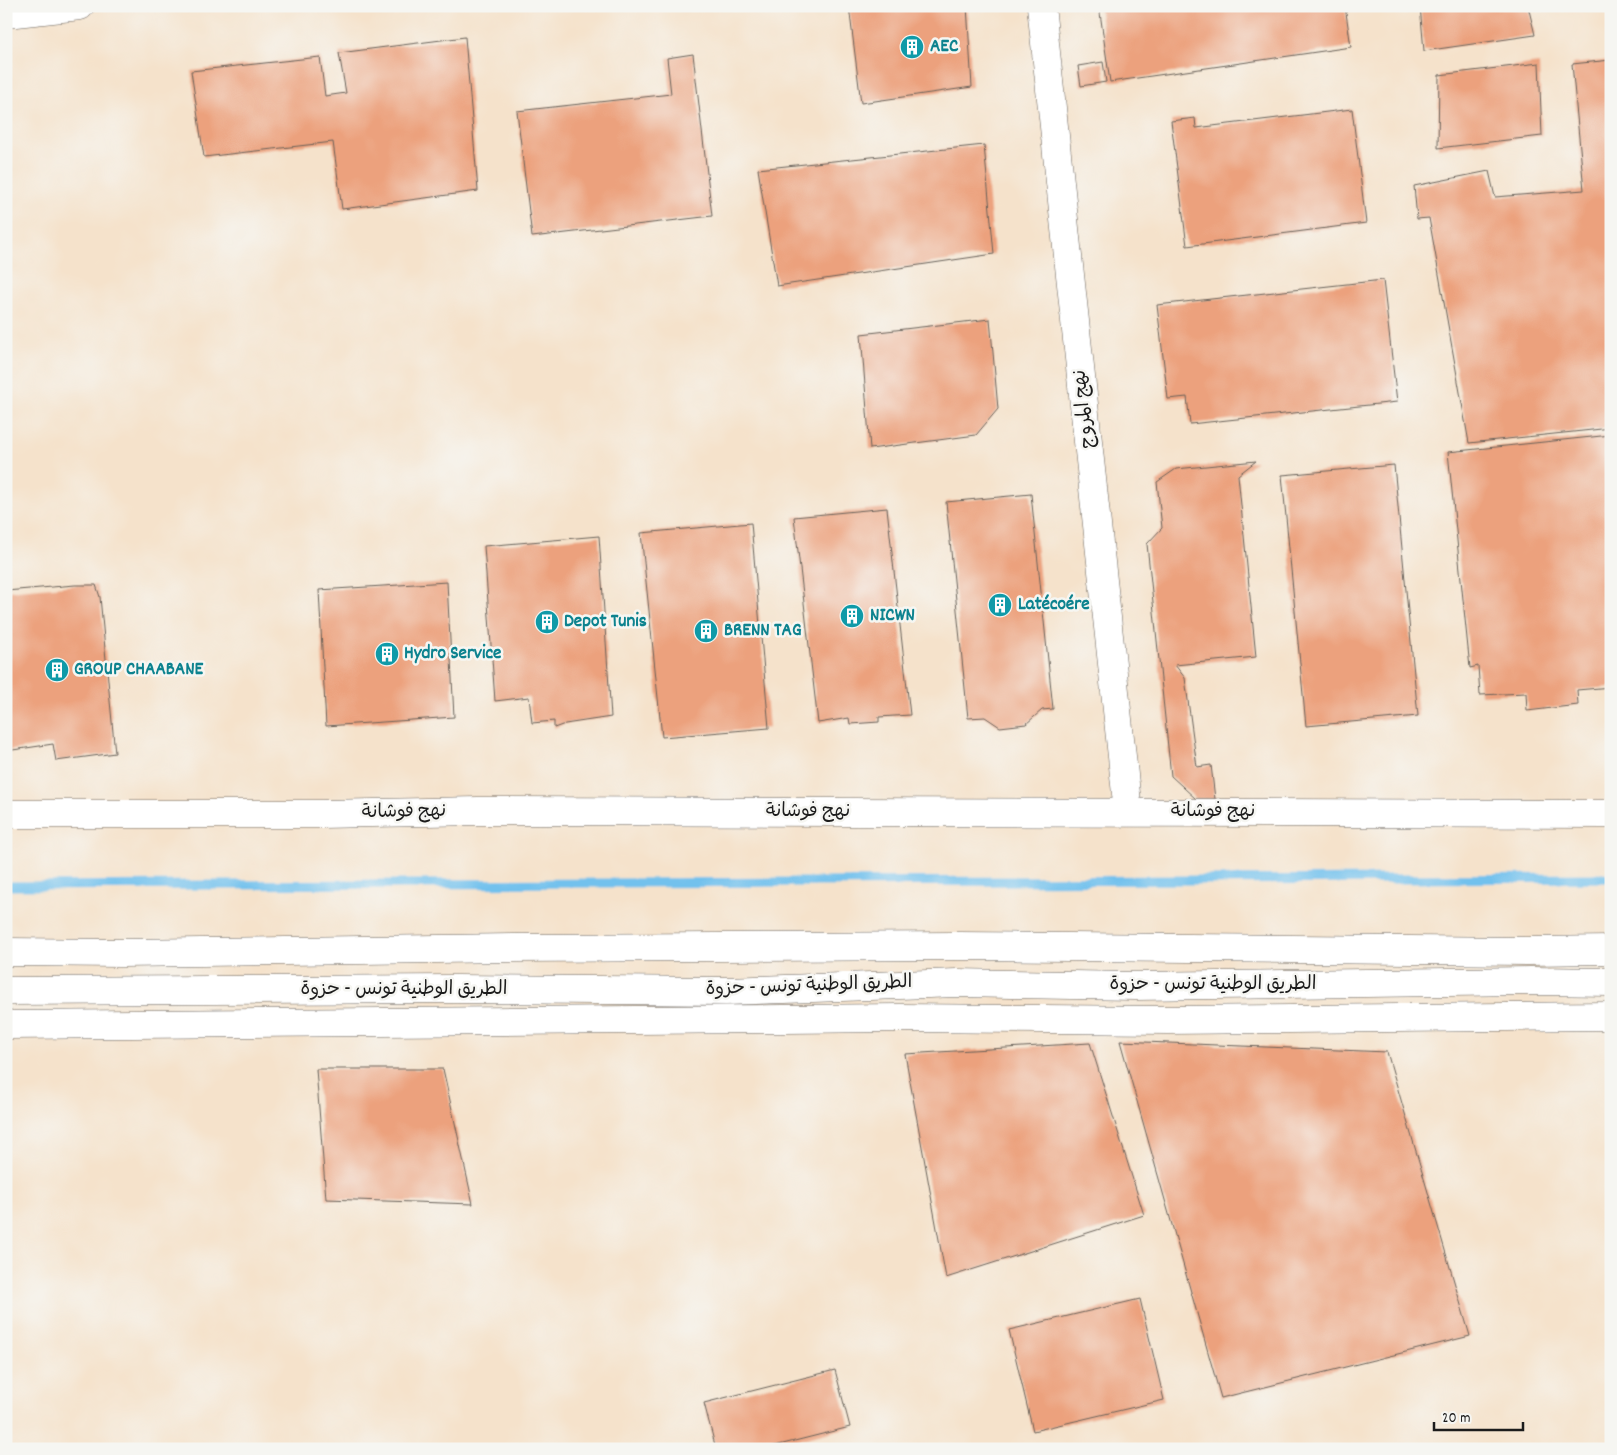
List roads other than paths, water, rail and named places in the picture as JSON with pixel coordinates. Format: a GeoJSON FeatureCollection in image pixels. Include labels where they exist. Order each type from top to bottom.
{"type":"FeatureCollection","features":[{"type":"Feature","properties":{"kind":"main road"},"geometry":{"type":"LineString","coordinates":[[6,14],[80,6]]}},
{"type":"Feature","properties":{"kind":"main road","name":"نهج المروج"},"geometry":{"type":"LineString","coordinates":[[1041,6],[1128,812]]}},
{"type":"Feature","properties":{"kind":"main road","name":"نهج فوشانة"},"geometry":{"type":"LineString","coordinates":[[6,814],[478,812],[1611,814]]}},
{"type":"Feature","properties":{"kind":"main road","name":"الطريق الوطنية تونس - حزوة"},"geometry":{"type":"LineString","coordinates":[[6,952],[122,953],[513,948],[958,946],[1528,951],[1611,950]]}},
{"type":"Feature","properties":{"kind":"main road","name":"الطريق الوطنية تونس - حزوة"},"geometry":{"type":"LineString","coordinates":[[6,991],[726,990],[957,983],[1135,986],[1530,981],[1611,982]]}},
{"type":"Feature","properties":{"kind":"main road"},"geometry":{"type":"LineString","coordinates":[[6,1025],[891,1018],[1257,1019],[1611,1016]]}},
{"type":"Feature","properties":{"kind":"waterway"},"geometry":{"type":"LineString","coordinates":[[6,886],[1611,878]]}},
{"type":"Feature","properties":{"kind":"place","name":"AEC"},"geometry":{"type":"Point","coordinates":[912,47]}},
{"type":"Feature","properties":{"kind":"place","name":"Latécoére"},"geometry":{"type":"Point","coordinates":[1000,605]}},
{"type":"Feature","properties":{"kind":"place","name":"NICWN"},"geometry":{"type":"Point","coordinates":[852,616]}},
{"type":"Feature","properties":{"kind":"place","name":"Depot Tunis"},"geometry":{"type":"Point","coordinates":[547,622]}},
{"type":"Feature","properties":{"kind":"place","name":"BRENN TAG"},"geometry":{"type":"Point","coordinates":[706,631]}},
{"type":"Feature","properties":{"kind":"place","name":"Hydro Service"},"geometry":{"type":"Point","coordinates":[387,654]}},
{"type":"Feature","properties":{"kind":"place","name":"GROUP CHAABANE"},"geometry":{"type":"Point","coordinates":[57,670]}}]}
